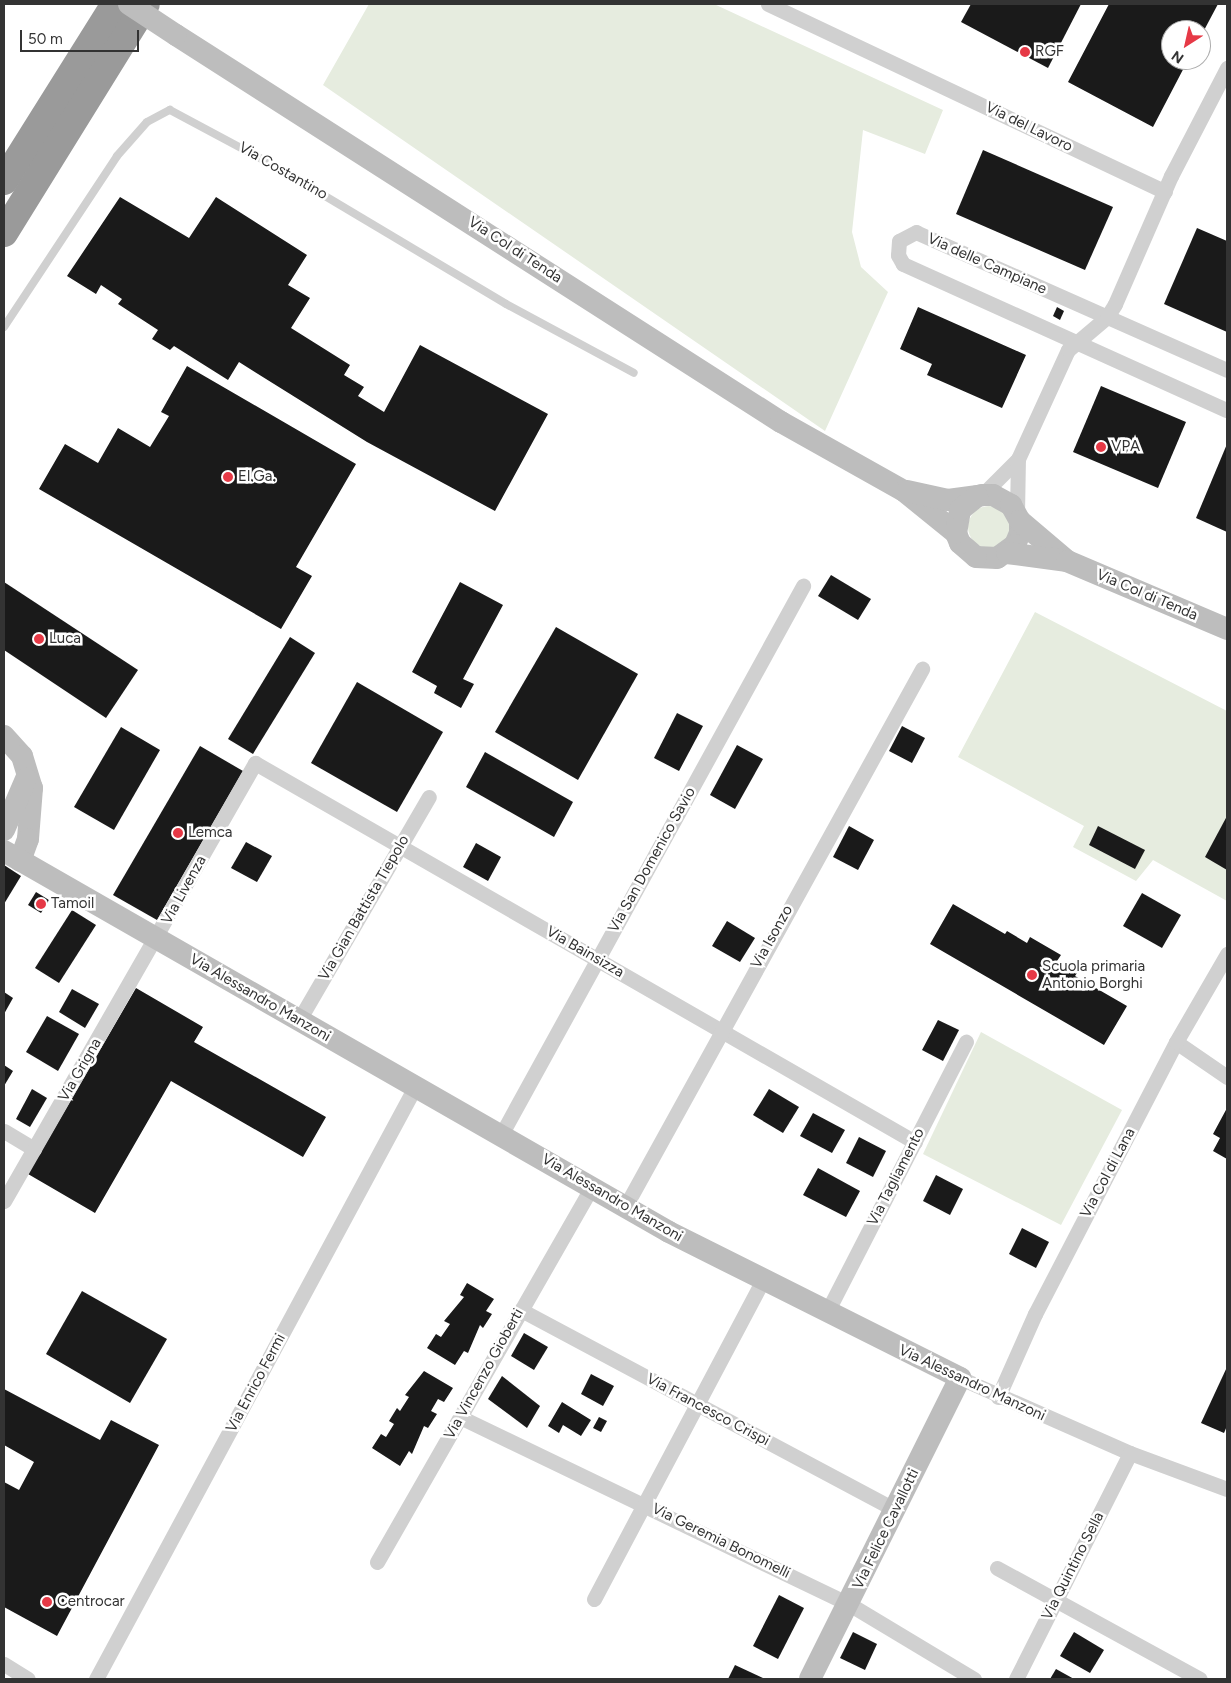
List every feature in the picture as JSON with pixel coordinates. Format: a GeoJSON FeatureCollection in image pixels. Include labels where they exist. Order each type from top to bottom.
{"type":"FeatureCollection","features":[{"type":"Feature","properties":{"kind":"highway"},"geometry":{"type":"LineString","coordinates":[[4,181],[115,4]]}},
{"type":"Feature","properties":{"kind":"highway"},"geometry":{"type":"LineString","coordinates":[[4,233],[146,4]]}},
{"type":"Feature","properties":{"kind":"main road","name":"Via Col di Tenda"},"geometry":{"type":"LineString","coordinates":[[129,4],[781,422],[904,491],[956,533],[960,543],[976,557],[986,559],[1007,554],[1067,561],[1227,629]]}},
{"type":"Feature","properties":{"kind":"main road","name":"Via Col di Tenda"},"geometry":{"type":"LineString","coordinates":[[904,491],[948,500],[980,496],[1003,498],[1018,518],[1067,561]]}},
{"type":"Feature","properties":{"kind":"main road"},"geometry":{"type":"LineString","coordinates":[[956,533],[960,510],[980,496]]}},
{"type":"Feature","properties":{"kind":"main road"},"geometry":{"type":"LineString","coordinates":[[1007,554],[1020,534],[1018,518]]}},
{"type":"Feature","properties":{"kind":"main road","name":"Via Alessandro Manzoni"},"geometry":{"type":"LineString","coordinates":[[4,736],[22,756],[28,771],[32,809],[28,839],[12,856],[625,1207],[763,1280],[960,1378]]}},
{"type":"Feature","properties":{"kind":"main road"},"geometry":{"type":"LineString","coordinates":[[4,830],[21,798],[28,771]]}},
{"type":"Feature","properties":{"kind":"main road","name":"Via Felice Cavallotti"},"geometry":{"type":"LineString","coordinates":[[810,1679],[896,1510],[960,1378]]}},
{"type":"Feature","properties":{"kind":"street","name":"Via del Lavoro"},"geometry":{"type":"LineString","coordinates":[[775,5],[1165,192]]}},
{"type":"Feature","properties":{"kind":"street"},"geometry":{"type":"LineString","coordinates":[[980,496],[1018,459],[1076,342],[1107,317],[1165,192],[1227,68]]}},
{"type":"Feature","properties":{"kind":"street","name":"Via delle Campiane"},"geometry":{"type":"LineString","coordinates":[[1227,370],[916,232],[899,242],[898,255],[903,264],[1227,410]]}},
{"type":"Feature","properties":{"kind":"street"},"geometry":{"type":"LineString","coordinates":[[1018,459],[1018,518]]}},
{"type":"Feature","properties":{"kind":"street","name":"Via San Domenico Savio"},"geometry":{"type":"LineString","coordinates":[[501,1135],[803,586]]}},
{"type":"Feature","properties":{"kind":"street","name":"Via Isonzo"},"geometry":{"type":"LineString","coordinates":[[625,1207],[720,1030],[922,669]]}},
{"type":"Feature","properties":{"kind":"street","name":"Via Bainsizza"},"geometry":{"type":"LineString","coordinates":[[255,763],[915,1142]]}},
{"type":"Feature","properties":{"kind":"street","name":"Via Livenza"},"geometry":{"type":"LineString","coordinates":[[156,940],[255,763]]}},
{"type":"Feature","properties":{"kind":"street","name":"Via Gian Battista Tiepolo"},"geometry":{"type":"LineString","coordinates":[[299,1020],[429,797]]}},
{"type":"Feature","properties":{"kind":"street","name":"Via Grigna"},"geometry":{"type":"LineString","coordinates":[[4,1201],[156,940]]}},
{"type":"Feature","properties":{"kind":"street","name":"Via Col di Lana"},"geometry":{"type":"LineString","coordinates":[[998,1397],[1034,1314],[1176,1042],[1227,954]]}},
{"type":"Feature","properties":{"kind":"street","name":"Via Tagliamento"},"geometry":{"type":"LineString","coordinates":[[826,1312],[966,1042]]}},
{"type":"Feature","properties":{"kind":"street"},"geometry":{"type":"LineString","coordinates":[[1176,1042],[1227,1077]]}},
{"type":"Feature","properties":{"kind":"street","name":"Via Enrico Fermi"},"geometry":{"type":"LineString","coordinates":[[96,1679],[414,1086]]}},
{"type":"Feature","properties":{"kind":"street"},"geometry":{"type":"LineString","coordinates":[[4,1131],[34,1149]]}},
{"type":"Feature","properties":{"kind":"street","name":"Via Vincenzo Gioberti"},"geometry":{"type":"LineString","coordinates":[[377,1562],[592,1187]]}},
{"type":"Feature","properties":{"kind":"street"},"geometry":{"type":"LineString","coordinates":[[594,1599],[763,1280]]}},
{"type":"Feature","properties":{"kind":"street","name":"Via Francesco Crispi"},"geometry":{"type":"LineString","coordinates":[[520,1310],[896,1510]]}},
{"type":"Feature","properties":{"kind":"street","name":"Via Alessandro Manzoni"},"geometry":{"type":"LineString","coordinates":[[960,1378],[998,1397],[1130,1453],[1227,1490]]}},
{"type":"Feature","properties":{"kind":"street","name":"Via Geremia Bonomelli"},"geometry":{"type":"LineString","coordinates":[[460,1418],[849,1604],[974,1679]]}},
{"type":"Feature","properties":{"kind":"street","name":"Via Quintino Sella"},"geometry":{"type":"LineString","coordinates":[[1016,1679],[1130,1453]]}},
{"type":"Feature","properties":{"kind":"street"},"geometry":{"type":"LineString","coordinates":[[997,1568],[1200,1679]]}},
{"type":"Feature","properties":{"kind":"street"},"geometry":{"type":"LineString","coordinates":[[4,1664],[28,1679]]}},
{"type":"Feature","properties":{"kind":"lane","name":"Via Costantino"},"geometry":{"type":"LineString","coordinates":[[4,327],[117,156],[148,122],[170,110],[273,165],[506,304],[634,372]]}},
{"type":"Feature","properties":{"kind":"shaded area"},"geometry":{"type":"Polygon","coordinates":[[[369,4],[714,4],[943,110],[925,154],[863,130],[852,232],[861,267],[888,292],[825,431],[323,85],[369,4]]]}},
{"type":"Feature","properties":{"kind":"shaded area"},"geometry":{"type":"Polygon","coordinates":[[[985,506],[993,506],[1004,512],[1010,527],[1004,542],[993,548],[985,548],[974,542],[968,531],[968,523],[974,512],[985,506]]]}},
{"type":"Feature","properties":{"kind":"shaded area"},"geometry":{"type":"Polygon","coordinates":[[[1035,612],[1227,711],[1227,901],[1153,860],[1136,881],[1073,847],[1084,826],[958,757],[1035,612]]]}},
{"type":"Feature","properties":{"kind":"shaded area"},"geometry":{"type":"Polygon","coordinates":[[[981,1032],[1122,1110],[1061,1225],[923,1154],[981,1032]]]}},
{"type":"Feature","properties":{"kind":"building"},"geometry":{"type":"Polygon","coordinates":[[[971,4],[1081,4],[1048,68],[961,22],[971,4]]]}},
{"type":"Feature","properties":{"kind":"building"},"geometry":{"type":"Polygon","coordinates":[[[1109,4],[1218,4],[1210,20],[1161,20],[1161,70],[1183,70],[1153,127],[1068,82],[1109,4]]]}},
{"type":"Feature","properties":{"kind":"building"},"geometry":{"type":"Polygon","coordinates":[[[983,150],[1113,207],[1085,270],[956,214],[983,150]]]}},
{"type":"Feature","properties":{"kind":"building"},"geometry":{"type":"Polygon","coordinates":[[[120,197],[189,238],[216,197],[307,255],[288,285],[310,298],[291,328],[350,365],[344,375],[364,387],[358,396],[384,412],[420,345],[548,414],[495,511],[367,442],[239,362],[228,380],[174,346],[170,350],[152,339],[158,330],[118,304],[122,299],[101,285],[96,294],[67,276],[120,197]]]}},
{"type":"Feature","properties":{"kind":"building"},"geometry":{"type":"Polygon","coordinates":[[[1197,228],[1227,241],[1227,332],[1164,304],[1197,228]]]}},
{"type":"Feature","properties":{"kind":"building"},"geometry":{"type":"Polygon","coordinates":[[[918,307],[1026,355],[1002,408],[927,375],[932,364],[900,349],[918,307]]]}},
{"type":"Feature","properties":{"kind":"building"},"geometry":{"type":"Polygon","coordinates":[[[1057,307],[1064,311],[1060,320],[1053,316],[1057,307]]]}},
{"type":"Feature","properties":{"kind":"building"},"geometry":{"type":"Polygon","coordinates":[[[187,366],[356,464],[296,567],[312,576],[281,629],[39,489],[65,444],[98,463],[118,428],[150,447],[169,416],[161,412],[187,366]]]}},
{"type":"Feature","properties":{"kind":"building"},"geometry":{"type":"Polygon","coordinates":[[[1101,386],[1186,422],[1158,488],[1073,452],[1101,386]]]}},
{"type":"Feature","properties":{"kind":"building"},"geometry":{"type":"Polygon","coordinates":[[[1227,444],[1227,532],[1196,518],[1227,444]]]}},
{"type":"Feature","properties":{"kind":"building"},"geometry":{"type":"Polygon","coordinates":[[[831,575],[871,599],[858,620],[818,596],[831,575]]]}},
{"type":"Feature","properties":{"kind":"building"},"geometry":{"type":"Polygon","coordinates":[[[4,582],[138,670],[106,718],[4,650],[4,582]]]}},
{"type":"Feature","properties":{"kind":"building"},"geometry":{"type":"Polygon","coordinates":[[[460,582],[503,605],[463,679],[474,684],[461,708],[434,693],[437,686],[412,672],[460,582]]]}},
{"type":"Feature","properties":{"kind":"building"},"geometry":{"type":"Polygon","coordinates":[[[556,627],[638,674],[578,780],[495,732],[556,627]]]}},
{"type":"Feature","properties":{"kind":"building"},"geometry":{"type":"Polygon","coordinates":[[[290,637],[315,653],[253,754],[228,739],[290,637]]]}},
{"type":"Feature","properties":{"kind":"building"},"geometry":{"type":"Polygon","coordinates":[[[357,682],[443,732],[397,812],[311,763],[357,682]]]}},
{"type":"Feature","properties":{"kind":"building"},"geometry":{"type":"Polygon","coordinates":[[[677,713],[703,726],[679,771],[654,758],[677,713]]]}},
{"type":"Feature","properties":{"kind":"building"},"geometry":{"type":"Polygon","coordinates":[[[902,726],[925,738],[912,763],[889,751],[902,726]]]}},
{"type":"Feature","properties":{"kind":"building"},"geometry":{"type":"Polygon","coordinates":[[[121,727],[160,750],[114,830],[74,807],[121,727]]]}},
{"type":"Feature","properties":{"kind":"building"},"geometry":{"type":"Polygon","coordinates":[[[737,745],[763,759],[735,809],[710,795],[737,745]]]}},
{"type":"Feature","properties":{"kind":"building","name":"Lemca"},"geometry":{"type":"Polygon","coordinates":[[[200,746],[243,771],[157,920],[113,895],[200,746]]]}},
{"type":"Feature","properties":{"kind":"building"},"geometry":{"type":"Polygon","coordinates":[[[485,752],[573,802],[554,837],[466,787],[485,752]]]}},
{"type":"Feature","properties":{"kind":"building"},"geometry":{"type":"Polygon","coordinates":[[[1227,816],[1227,870],[1205,857],[1227,816]]]}},
{"type":"Feature","properties":{"kind":"building"},"geometry":{"type":"Polygon","coordinates":[[[849,826],[874,840],[858,870],[833,857],[849,826]]]}},
{"type":"Feature","properties":{"kind":"building"},"geometry":{"type":"Polygon","coordinates":[[[1098,826],[1145,850],[1135,869],[1089,845],[1098,826]]]}},
{"type":"Feature","properties":{"kind":"building"},"geometry":{"type":"Polygon","coordinates":[[[246,842],[272,856],[257,882],[231,868],[246,842]]]}},
{"type":"Feature","properties":{"kind":"building"},"geometry":{"type":"Polygon","coordinates":[[[476,843],[501,857],[488,881],[463,867],[476,843]]]}},
{"type":"Feature","properties":{"kind":"building"},"geometry":{"type":"Polygon","coordinates":[[[4,865],[21,876],[4,904],[4,865]]]}},
{"type":"Feature","properties":{"kind":"building"},"geometry":{"type":"Polygon","coordinates":[[[36,892],[49,900],[41,913],[28,905],[36,892]]]}},
{"type":"Feature","properties":{"kind":"building"},"geometry":{"type":"Polygon","coordinates":[[[1142,893],[1181,915],[1162,948],[1123,926],[1142,893]]]}},
{"type":"Feature","properties":{"kind":"building","name":"Scuola primaria Antonio Borghi"},"geometry":{"type":"Polygon","coordinates":[[[953,904],[1005,934],[1007,931],[1027,943],[1030,937],[1061,955],[1057,961],[1077,973],[1075,976],[1127,1006],[1104,1045],[930,944],[953,904]]]}},
{"type":"Feature","properties":{"kind":"building"},"geometry":{"type":"Polygon","coordinates":[[[72,910],[96,925],[59,983],[35,968],[72,910]]]}},
{"type":"Feature","properties":{"kind":"building"},"geometry":{"type":"Polygon","coordinates":[[[727,921],[755,938],[740,962],[712,946],[727,921]]]}},
{"type":"Feature","properties":{"kind":"building"},"geometry":{"type":"Polygon","coordinates":[[[136,988],[203,1027],[194,1042],[326,1117],[303,1157],[171,1081],[95,1213],[28,1174],[136,988]]]}},
{"type":"Feature","properties":{"kind":"building"},"geometry":{"type":"Polygon","coordinates":[[[72,989],[99,1004],[85,1028],[59,1012],[72,989]]]}},
{"type":"Feature","properties":{"kind":"building"},"geometry":{"type":"Polygon","coordinates":[[[4,992],[13,998],[4,1014],[4,992]]]}},
{"type":"Feature","properties":{"kind":"building"},"geometry":{"type":"Polygon","coordinates":[[[47,1016],[79,1034],[58,1071],[26,1052],[47,1016]]]}},
{"type":"Feature","properties":{"kind":"building"},"geometry":{"type":"Polygon","coordinates":[[[938,1020],[959,1030],[943,1061],[922,1050],[938,1020]]]}},
{"type":"Feature","properties":{"kind":"building"},"geometry":{"type":"Polygon","coordinates":[[[4,1065],[13,1071],[4,1086],[4,1065]]]}},
{"type":"Feature","properties":{"kind":"building"},"geometry":{"type":"Polygon","coordinates":[[[32,1089],[47,1098],[30,1127],[16,1119],[32,1089]]]}},
{"type":"Feature","properties":{"kind":"building"},"geometry":{"type":"Polygon","coordinates":[[[769,1089],[799,1107],[783,1133],[753,1115],[769,1089]]]}},
{"type":"Feature","properties":{"kind":"building"},"geometry":{"type":"Polygon","coordinates":[[[1227,1108],[1227,1159],[1213,1151],[1220,1138],[1213,1134],[1227,1108]]]}},
{"type":"Feature","properties":{"kind":"building"},"geometry":{"type":"Polygon","coordinates":[[[813,1113],[845,1130],[832,1153],[800,1136],[813,1113]]]}},
{"type":"Feature","properties":{"kind":"building"},"geometry":{"type":"Polygon","coordinates":[[[859,1137],[886,1151],[873,1177],[846,1163],[859,1137]]]}},
{"type":"Feature","properties":{"kind":"building"},"geometry":{"type":"Polygon","coordinates":[[[818,1168],[860,1191],[846,1217],[803,1195],[818,1168]]]}},
{"type":"Feature","properties":{"kind":"building"},"geometry":{"type":"Polygon","coordinates":[[[936,1175],[963,1189],[950,1215],[923,1201],[936,1175]]]}},
{"type":"Feature","properties":{"kind":"building"},"geometry":{"type":"Polygon","coordinates":[[[1022,1228],[1049,1242],[1036,1268],[1009,1254],[1022,1228]]]}},
{"type":"Feature","properties":{"kind":"building"},"geometry":{"type":"Polygon","coordinates":[[[467,1283],[494,1299],[486,1311],[492,1314],[483,1328],[480,1325],[468,1353],[464,1351],[455,1365],[427,1348],[436,1334],[441,1337],[450,1324],[444,1321],[464,1297],[460,1295],[467,1283]]]}},
{"type":"Feature","properties":{"kind":"building"},"geometry":{"type":"Polygon","coordinates":[[[82,1291],[167,1339],[130,1403],[46,1354],[82,1291]]]}},
{"type":"Feature","properties":{"kind":"building"},"geometry":{"type":"Polygon","coordinates":[[[524,1333],[548,1347],[534,1370],[511,1356],[524,1333]]]}},
{"type":"Feature","properties":{"kind":"building"},"geometry":{"type":"Polygon","coordinates":[[[1227,1367],[1227,1426],[1224,1433],[1201,1423],[1227,1367]]]}},
{"type":"Feature","properties":{"kind":"building"},"geometry":{"type":"Polygon","coordinates":[[[424,1371],[453,1388],[444,1402],[438,1399],[431,1411],[437,1414],[428,1428],[424,1426],[412,1454],[409,1451],[400,1466],[372,1448],[381,1434],[386,1437],[394,1424],[389,1421],[397,1408],[400,1411],[409,1397],[405,1395],[424,1371]]]}},
{"type":"Feature","properties":{"kind":"building"},"geometry":{"type":"Polygon","coordinates":[[[591,1374],[614,1386],[603,1406],[581,1394],[591,1374]]]}},
{"type":"Feature","properties":{"kind":"building"},"geometry":{"type":"Polygon","coordinates":[[[502,1376],[540,1406],[527,1428],[488,1399],[502,1376]]]}},
{"type":"Feature","properties":{"kind":"building"},"geometry":{"type":"Polygon","coordinates":[[[4,1389],[100,1440],[111,1420],[159,1445],[57,1636],[4,1607],[4,1482],[19,1490],[34,1462],[4,1445],[4,1389]]]}},
{"type":"Feature","properties":{"kind":"building"},"geometry":{"type":"Polygon","coordinates":[[[562,1402],[591,1420],[581,1436],[563,1425],[559,1433],[548,1426],[562,1402]]]}},
{"type":"Feature","properties":{"kind":"building"},"geometry":{"type":"Polygon","coordinates":[[[599,1417],[607,1421],[601,1432],[593,1428],[599,1417]]]}},
{"type":"Feature","properties":{"kind":"building"},"geometry":{"type":"Polygon","coordinates":[[[779,1595],[804,1608],[778,1659],[753,1646],[779,1595]]]}},
{"type":"Feature","properties":{"kind":"building"},"geometry":{"type":"Polygon","coordinates":[[[853,1632],[877,1644],[865,1670],[840,1658],[853,1632]]]}},
{"type":"Feature","properties":{"kind":"building"},"geometry":{"type":"Polygon","coordinates":[[[1074,1632],[1104,1650],[1090,1673],[1060,1656],[1074,1632]]]}},
{"type":"Feature","properties":{"kind":"building"},"geometry":{"type":"Polygon","coordinates":[[[735,1665],[765,1679],[728,1679],[735,1665]]]}},
{"type":"Feature","properties":{"kind":"building"},"geometry":{"type":"Polygon","coordinates":[[[1056,1669],[1074,1679],[1050,1679],[1056,1669]]]}},
{"type":"Feature","properties":{"kind":"place","name":"RGF"},"geometry":{"type":"Point","coordinates":[1025,52]}},
{"type":"Feature","properties":{"kind":"place","name":"VPA"},"geometry":{"type":"Point","coordinates":[1101,447]}},
{"type":"Feature","properties":{"kind":"place","name":"El.Ga."},"geometry":{"type":"Point","coordinates":[228,477]}},
{"type":"Feature","properties":{"kind":"place","name":"Luca"},"geometry":{"type":"Point","coordinates":[39,639]}},
{"type":"Feature","properties":{"kind":"place","name":"Lemca"},"geometry":{"type":"Point","coordinates":[178,833]}},
{"type":"Feature","properties":{"kind":"place","name":"Tamoil"},"geometry":{"type":"Point","coordinates":[41,904]}},
{"type":"Feature","properties":{"kind":"place","name":"Scuola primaria Antonio Borghi"},"geometry":{"type":"Point","coordinates":[1032,975]}},
{"type":"Feature","properties":{"kind":"place","name":"Centrocar"},"geometry":{"type":"Point","coordinates":[47,1602]}}]}
